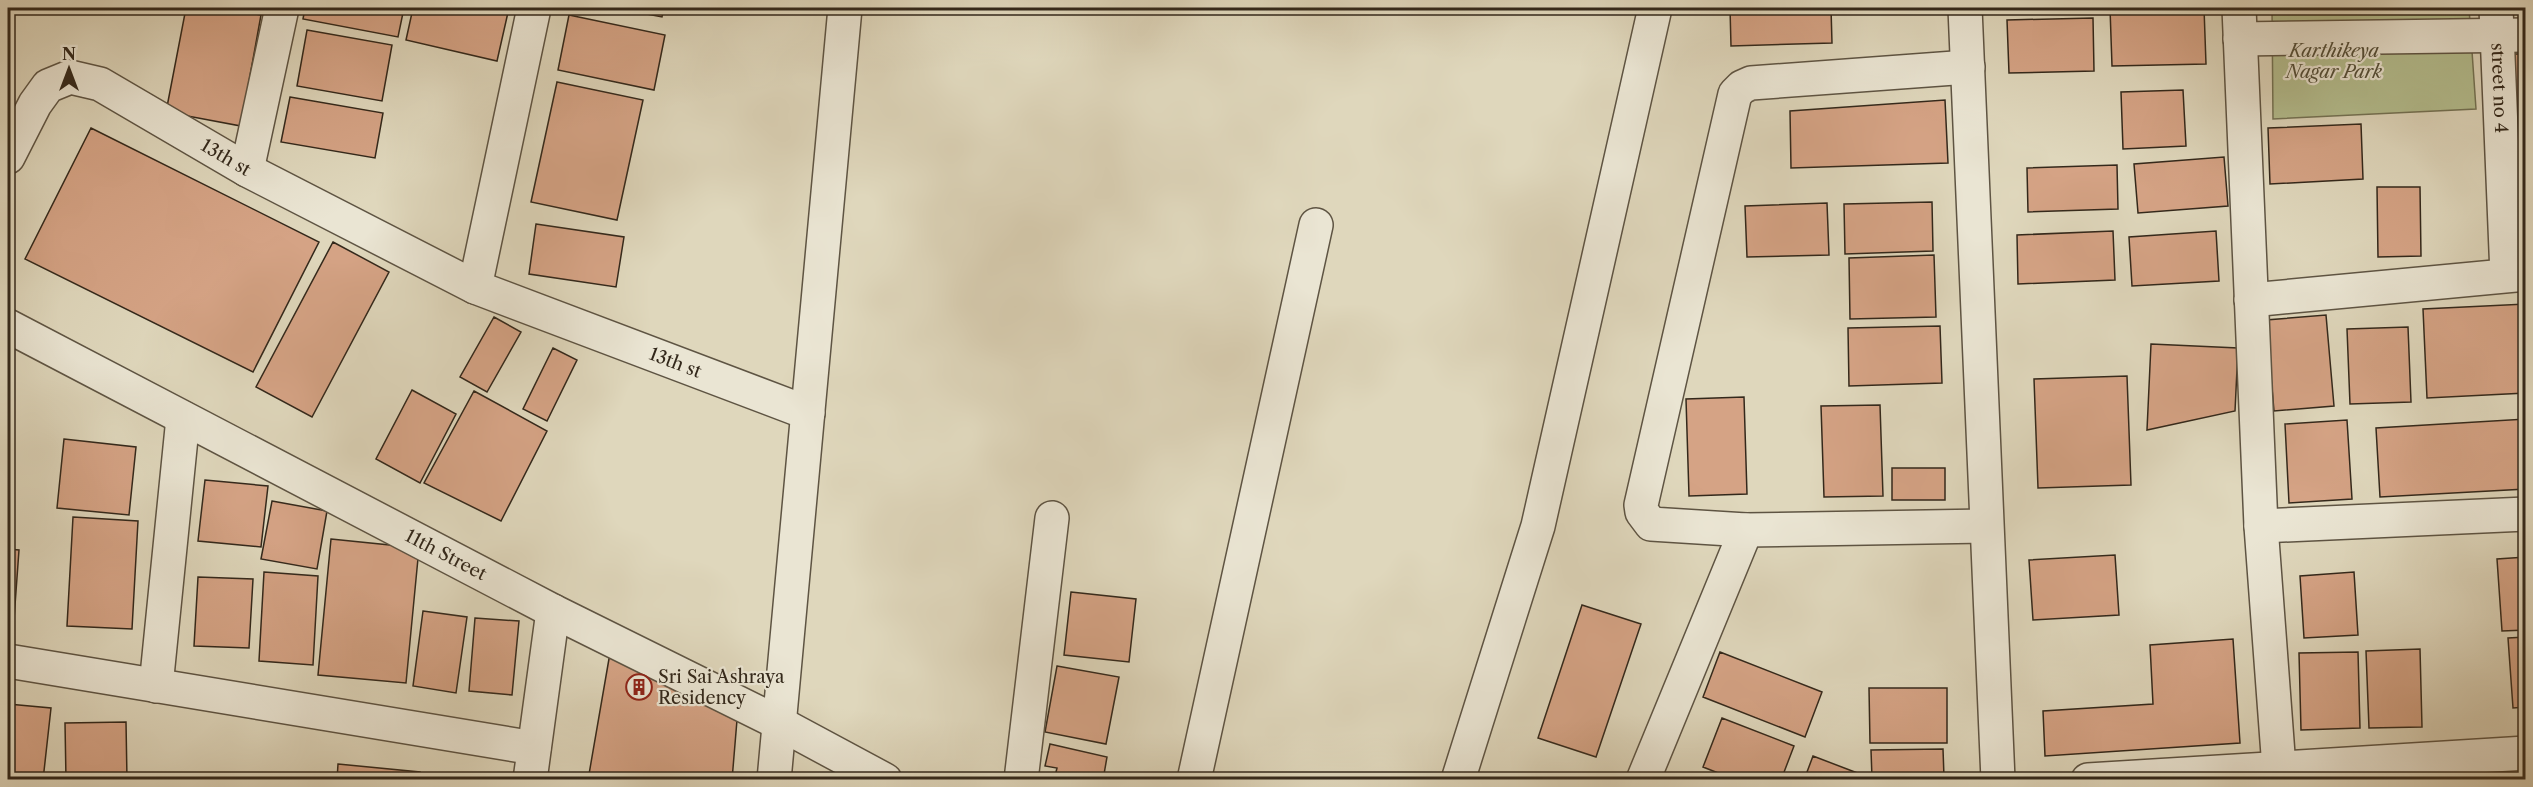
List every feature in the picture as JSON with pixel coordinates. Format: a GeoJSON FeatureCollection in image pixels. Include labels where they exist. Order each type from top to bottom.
{"type":"FeatureCollection","features":[{"type":"Feature","properties":{"kind":"street"},"geometry":{"type":"LineString","coordinates":[[247,170],[282,8]]}},
{"type":"Feature","properties":{"kind":"street"},"geometry":{"type":"LineString","coordinates":[[476,287],[534,8]]}},
{"type":"Feature","properties":{"kind":"street"},"geometry":{"type":"LineString","coordinates":[[774,780],[845,8]]}},
{"type":"Feature","properties":{"kind":"street"},"geometry":{"type":"LineString","coordinates":[[1458,780],[1538,526],[1655,8]]}},
{"type":"Feature","properties":{"kind":"street"},"geometry":{"type":"LineString","coordinates":[[1965,8],[1998,780]]}},
{"type":"Feature","properties":{"kind":"street"},"geometry":{"type":"LineString","coordinates":[[2279,768],[2261,526],[2240,23],[2507,26]]}},
{"type":"Feature","properties":{"kind":"street","name":"street no 4"},"geometry":{"type":"LineString","coordinates":[[2507,26],[2516,275]]}},
{"type":"Feature","properties":{"kind":"street"},"geometry":{"type":"LineString","coordinates":[[1968,67],[1751,83],[1742,87],[1736,94],[1641,505],[1642,512],[1651,524],[1746,530],[1986,526]]}},
{"type":"Feature","properties":{"kind":"street","name":"13th st"},"geometry":{"type":"LineString","coordinates":[[8,157],[48,86],[70,77],[100,84],[247,170],[476,287],[808,413]]}},
{"type":"Feature","properties":{"kind":"street"},"geometry":{"type":"LineString","coordinates":[[1194,780],[1316,225]]}},
{"type":"Feature","properties":{"kind":"street"},"geometry":{"type":"LineString","coordinates":[[2251,300],[2516,275]]}},
{"type":"Feature","properties":{"kind":"street","name":"11th Street"},"geometry":{"type":"LineString","coordinates":[[8,326],[553,611],[779,723],[885,780]]}},
{"type":"Feature","properties":{"kind":"street"},"geometry":{"type":"LineString","coordinates":[[156,686],[183,418]]}},
{"type":"Feature","properties":{"kind":"street"},"geometry":{"type":"LineString","coordinates":[[2261,526],[2526,514]]}},
{"type":"Feature","properties":{"kind":"street"},"geometry":{"type":"LineString","coordinates":[[1021,780],[1052,518]]}},
{"type":"Feature","properties":{"kind":"street"},"geometry":{"type":"LineString","coordinates":[[1654,776],[1746,530]]}},
{"type":"Feature","properties":{"kind":"street"},"geometry":{"type":"LineString","coordinates":[[530,780],[553,611]]}},
{"type":"Feature","properties":{"kind":"street"},"geometry":{"type":"LineString","coordinates":[[8,662],[534,748]]}},
{"type":"Feature","properties":{"kind":"street"},"geometry":{"type":"LineString","coordinates":[[2088,780],[2526,753]]}},
{"type":"Feature","properties":{"kind":"green space","name":"Karthikeya Nagar Park"},"geometry":{"type":"Polygon","coordinates":[[[2272,8],[2469,8],[2476,109],[2273,119],[2272,8]]]}},
{"type":"Feature","properties":{"kind":"building"},"geometry":{"type":"Polygon","coordinates":[[[186,8],[220,8],[261,15],[241,126],[166,112],[186,8]]]}},
{"type":"Feature","properties":{"kind":"building"},"geometry":{"type":"Polygon","coordinates":[[[305,8],[404,8],[398,37],[303,19],[305,8]]]}},
{"type":"Feature","properties":{"kind":"building"},"geometry":{"type":"Polygon","coordinates":[[[413,8],[509,8],[497,61],[406,40],[413,8]]]}},
{"type":"Feature","properties":{"kind":"building"},"geometry":{"type":"Polygon","coordinates":[[[615,8],[664,8],[662,17],[615,8]]]}},
{"type":"Feature","properties":{"kind":"building"},"geometry":{"type":"Polygon","coordinates":[[[1730,8],[1831,8],[1832,43],[1731,46],[1730,8]]]}},
{"type":"Feature","properties":{"kind":"building"},"geometry":{"type":"Polygon","coordinates":[[[2110,8],[2204,8],[2206,64],[2112,66],[2110,8]]]}},
{"type":"Feature","properties":{"kind":"building"},"geometry":{"type":"Polygon","coordinates":[[[2506,8],[2526,8],[2526,12],[2507,13],[2506,8]]]}},
{"type":"Feature","properties":{"kind":"building"},"geometry":{"type":"Polygon","coordinates":[[[569,15],[665,35],[654,90],[558,70],[569,15]]]}},
{"type":"Feature","properties":{"kind":"building"},"geometry":{"type":"Polygon","coordinates":[[[2093,18],[2094,71],[2009,73],[2007,20],[2093,18]]]}},
{"type":"Feature","properties":{"kind":"building"},"geometry":{"type":"Polygon","coordinates":[[[307,30],[392,45],[382,101],[297,86],[307,30]]]}},
{"type":"Feature","properties":{"kind":"building"},"geometry":{"type":"Polygon","coordinates":[[[2514,54],[2526,54],[2526,143],[2516,143],[2514,54]]]}},
{"type":"Feature","properties":{"kind":"building"},"geometry":{"type":"Polygon","coordinates":[[[557,82],[643,100],[617,220],[531,202],[557,82]]]}},
{"type":"Feature","properties":{"kind":"building"},"geometry":{"type":"Polygon","coordinates":[[[2183,90],[2186,146],[2123,149],[2121,92],[2183,90]]]}},
{"type":"Feature","properties":{"kind":"building"},"geometry":{"type":"Polygon","coordinates":[[[290,97],[383,113],[375,158],[281,142],[290,97]]]}},
{"type":"Feature","properties":{"kind":"building"},"geometry":{"type":"Polygon","coordinates":[[[1945,100],[1948,163],[1791,168],[1790,111],[1945,100]]]}},
{"type":"Feature","properties":{"kind":"building"},"geometry":{"type":"Polygon","coordinates":[[[2361,124],[2363,179],[2270,184],[2268,128],[2361,124]]]}},
{"type":"Feature","properties":{"kind":"building"},"geometry":{"type":"Polygon","coordinates":[[[91,128],[319,242],[253,372],[25,259],[91,128]]]}},
{"type":"Feature","properties":{"kind":"building"},"geometry":{"type":"Polygon","coordinates":[[[2224,157],[2228,206],[2138,213],[2134,164],[2224,157]]]}},
{"type":"Feature","properties":{"kind":"building"},"geometry":{"type":"Polygon","coordinates":[[[2117,165],[2118,209],[2028,212],[2027,168],[2117,165]]]}},
{"type":"Feature","properties":{"kind":"building"},"geometry":{"type":"Polygon","coordinates":[[[2377,187],[2420,187],[2421,256],[2378,257],[2377,187]]]}},
{"type":"Feature","properties":{"kind":"building"},"geometry":{"type":"Polygon","coordinates":[[[1932,202],[1933,251],[1845,254],[1844,204],[1932,202]]]}},
{"type":"Feature","properties":{"kind":"building"},"geometry":{"type":"Polygon","coordinates":[[[1827,203],[1829,255],[1747,257],[1745,206],[1827,203]]]}},
{"type":"Feature","properties":{"kind":"building"},"geometry":{"type":"Polygon","coordinates":[[[536,224],[624,237],[616,287],[529,274],[536,224]]]}},
{"type":"Feature","properties":{"kind":"building"},"geometry":{"type":"Polygon","coordinates":[[[2113,231],[2115,280],[2018,284],[2017,235],[2113,231]]]}},
{"type":"Feature","properties":{"kind":"building"},"geometry":{"type":"Polygon","coordinates":[[[2216,231],[2219,281],[2132,286],[2129,237],[2216,231]]]}},
{"type":"Feature","properties":{"kind":"building"},"geometry":{"type":"Polygon","coordinates":[[[333,242],[389,272],[312,417],[256,387],[333,242]]]}},
{"type":"Feature","properties":{"kind":"building"},"geometry":{"type":"Polygon","coordinates":[[[1934,255],[1936,317],[1850,319],[1849,258],[1934,255]]]}},
{"type":"Feature","properties":{"kind":"building"},"geometry":{"type":"Polygon","coordinates":[[[2526,304],[2526,393],[2427,398],[2423,309],[2526,304]]]}},
{"type":"Feature","properties":{"kind":"building"},"geometry":{"type":"Polygon","coordinates":[[[2326,315],[2334,406],[2274,411],[2266,320],[2326,315]]]}},
{"type":"Feature","properties":{"kind":"building"},"geometry":{"type":"Polygon","coordinates":[[[494,317],[521,332],[487,392],[460,377],[494,317]]]}},
{"type":"Feature","properties":{"kind":"building"},"geometry":{"type":"Polygon","coordinates":[[[1940,326],[1942,383],[1849,386],[1848,328],[1940,326]]]}},
{"type":"Feature","properties":{"kind":"building"},"geometry":{"type":"Polygon","coordinates":[[[2408,327],[2411,402],[2350,404],[2347,329],[2408,327]]]}},
{"type":"Feature","properties":{"kind":"building"},"geometry":{"type":"Polygon","coordinates":[[[2151,344],[2238,348],[2235,411],[2147,430],[2151,344]]]}},
{"type":"Feature","properties":{"kind":"building"},"geometry":{"type":"Polygon","coordinates":[[[553,348],[577,360],[547,421],[523,409],[553,348]]]}},
{"type":"Feature","properties":{"kind":"building"},"geometry":{"type":"Polygon","coordinates":[[[2127,376],[2131,485],[2038,488],[2034,379],[2127,376]]]}},
{"type":"Feature","properties":{"kind":"building"},"geometry":{"type":"Polygon","coordinates":[[[412,390],[456,414],[420,483],[376,459],[412,390]]]}},
{"type":"Feature","properties":{"kind":"building"},"geometry":{"type":"Polygon","coordinates":[[[474,391],[547,431],[501,521],[424,483],[474,391]]]}},
{"type":"Feature","properties":{"kind":"building"},"geometry":{"type":"Polygon","coordinates":[[[1744,397],[1747,494],[1689,496],[1686,399],[1744,397]]]}},
{"type":"Feature","properties":{"kind":"building"},"geometry":{"type":"Polygon","coordinates":[[[1880,405],[1883,496],[1824,497],[1821,406],[1880,405]]]}},
{"type":"Feature","properties":{"kind":"building"},"geometry":{"type":"Polygon","coordinates":[[[2526,419],[2526,489],[2380,497],[2376,428],[2526,419]]]}},
{"type":"Feature","properties":{"kind":"building"},"geometry":{"type":"Polygon","coordinates":[[[2347,420],[2352,499],[2289,503],[2285,424],[2347,420]]]}},
{"type":"Feature","properties":{"kind":"building"},"geometry":{"type":"Polygon","coordinates":[[[64,439],[136,447],[129,515],[57,508],[64,439]]]}},
{"type":"Feature","properties":{"kind":"building"},"geometry":{"type":"Polygon","coordinates":[[[1892,468],[1945,468],[1945,500],[1892,500],[1892,468]]]}},
{"type":"Feature","properties":{"kind":"building"},"geometry":{"type":"Polygon","coordinates":[[[205,480],[268,486],[261,547],[198,541],[205,480]]]}},
{"type":"Feature","properties":{"kind":"building"},"geometry":{"type":"Polygon","coordinates":[[[272,501],[327,511],[317,569],[261,559],[272,501]]]}},
{"type":"Feature","properties":{"kind":"building"},"geometry":{"type":"Polygon","coordinates":[[[73,517],[138,521],[132,629],[67,626],[73,517]]]}},
{"type":"Feature","properties":{"kind":"building"},"geometry":{"type":"Polygon","coordinates":[[[331,539],[419,548],[406,683],[318,675],[331,539]]]}},
{"type":"Feature","properties":{"kind":"building"},"geometry":{"type":"Polygon","coordinates":[[[8,549],[19,550],[14,619],[8,619],[8,549]]]}},
{"type":"Feature","properties":{"kind":"building"},"geometry":{"type":"Polygon","coordinates":[[[2115,555],[2119,615],[2033,620],[2029,560],[2115,555]]]}},
{"type":"Feature","properties":{"kind":"building"},"geometry":{"type":"Polygon","coordinates":[[[2526,557],[2526,630],[2502,631],[2497,559],[2526,557]]]}},
{"type":"Feature","properties":{"kind":"building"},"geometry":{"type":"Polygon","coordinates":[[[264,572],[318,576],[313,665],[259,661],[264,572]]]}},
{"type":"Feature","properties":{"kind":"building"},"geometry":{"type":"Polygon","coordinates":[[[2354,572],[2358,635],[2304,638],[2300,576],[2354,572]]]}},
{"type":"Feature","properties":{"kind":"building"},"geometry":{"type":"Polygon","coordinates":[[[198,577],[253,579],[249,648],[194,646],[198,577]]]}},
{"type":"Feature","properties":{"kind":"building"},"geometry":{"type":"Polygon","coordinates":[[[1071,592],[1136,599],[1129,662],[1064,655],[1071,592]]]}},
{"type":"Feature","properties":{"kind":"building"},"geometry":{"type":"Polygon","coordinates":[[[1582,605],[1641,624],[1596,757],[1538,738],[1582,605]]]}},
{"type":"Feature","properties":{"kind":"building"},"geometry":{"type":"Polygon","coordinates":[[[423,611],[467,617],[456,693],[413,686],[423,611]]]}},
{"type":"Feature","properties":{"kind":"building"},"geometry":{"type":"Polygon","coordinates":[[[475,618],[519,621],[512,695],[469,691],[475,618]]]}},
{"type":"Feature","properties":{"kind":"building"},"geometry":{"type":"Polygon","coordinates":[[[2526,637],[2526,707],[2513,708],[2508,638],[2526,637]]]}},
{"type":"Feature","properties":{"kind":"building"},"geometry":{"type":"Polygon","coordinates":[[[2233,639],[2240,743],[2045,756],[2043,711],[2153,704],[2150,645],[2233,639]]]}},
{"type":"Feature","properties":{"kind":"building"},"geometry":{"type":"Polygon","coordinates":[[[2420,649],[2422,727],[2369,728],[2366,651],[2420,649]]]}},
{"type":"Feature","properties":{"kind":"building"},"geometry":{"type":"Polygon","coordinates":[[[1720,652],[1822,692],[1805,737],[1703,697],[1720,652]]]}},
{"type":"Feature","properties":{"kind":"building"},"geometry":{"type":"Polygon","coordinates":[[[2358,652],[2360,728],[2301,730],[2299,653],[2358,652]]]}},
{"type":"Feature","properties":{"kind":"building","name":"Sri Sai Ashraya Residency"},"geometry":{"type":"Polygon","coordinates":[[[610,653],[737,720],[732,780],[588,780],[610,653]]]}},
{"type":"Feature","properties":{"kind":"building"},"geometry":{"type":"Polygon","coordinates":[[[1057,666],[1119,677],[1106,744],[1045,732],[1057,666]]]}},
{"type":"Feature","properties":{"kind":"building"},"geometry":{"type":"Polygon","coordinates":[[[1869,688],[1947,688],[1947,743],[1870,743],[1869,688]]]}},
{"type":"Feature","properties":{"kind":"building"},"geometry":{"type":"Polygon","coordinates":[[[8,704],[51,708],[43,780],[8,780],[8,704]]]}},
{"type":"Feature","properties":{"kind":"building"},"geometry":{"type":"Polygon","coordinates":[[[1722,718],[1794,746],[1781,780],[1736,780],[1703,767],[1722,718]]]}},
{"type":"Feature","properties":{"kind":"building"},"geometry":{"type":"Polygon","coordinates":[[[126,722],[127,780],[66,780],[65,723],[126,722]]]}},
{"type":"Feature","properties":{"kind":"building"},"geometry":{"type":"Polygon","coordinates":[[[1050,744],[1107,757],[1103,780],[1054,780],[1057,768],[1045,766],[1050,744]]]}},
{"type":"Feature","properties":{"kind":"building"},"geometry":{"type":"Polygon","coordinates":[[[1943,749],[1944,777],[1872,778],[1871,750],[1943,749]]]}},
{"type":"Feature","properties":{"kind":"building"},"geometry":{"type":"Polygon","coordinates":[[[1813,756],[1860,774],[1857,780],[1804,780],[1813,756]]]}},
{"type":"Feature","properties":{"kind":"building"},"geometry":{"type":"Polygon","coordinates":[[[338,764],[420,772],[420,780],[337,780],[338,764]]]}},
{"type":"Feature","properties":{"kind":"building"},"geometry":{"type":"Polygon","coordinates":[[[1113,774],[1146,780],[1112,780],[1113,774]]]}},
{"type":"Feature","properties":{"kind":"place","name":"Sri Sai Ashraya Residency"},"geometry":{"type":"Point","coordinates":[639,687]}}]}
